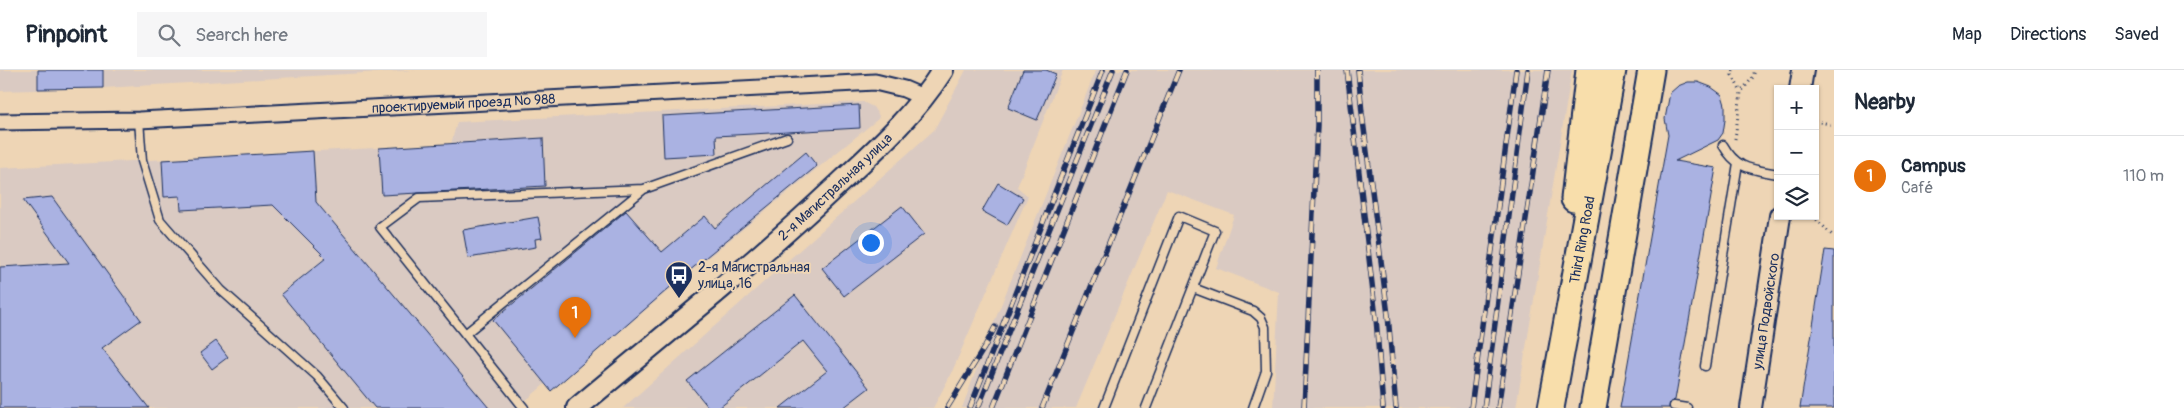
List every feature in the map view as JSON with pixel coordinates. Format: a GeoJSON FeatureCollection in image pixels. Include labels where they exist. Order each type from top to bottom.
{"type":"FeatureCollection","features":[{"type":"Feature","properties":{"kind":"main road"},"geometry":{"type":"LineString","coordinates":[[1557,375],[1570,227],[1588,70]]}},
{"type":"Feature","properties":{"kind":"main road","name":"Third Ring Road"},"geometry":{"type":"LineString","coordinates":[[1551,408],[1613,70]]}},
{"type":"Feature","properties":{"kind":"main road"},"geometry":{"type":"LineString","coordinates":[[1593,408],[1651,70]]}},
{"type":"Feature","properties":{"kind":"street","name":"2-я Магистральная улица"},"geometry":{"type":"LineString","coordinates":[[577,408],[787,233],[859,165],[925,98],[943,70]]}},
{"type":"Feature","properties":{"kind":"street"},"geometry":{"type":"LineString","coordinates":[[1801,85],[1803,70]]}},
{"type":"Feature","properties":{"kind":"street","name":"проектируемый проезд № 988"},"geometry":{"type":"LineString","coordinates":[[0,122],[139,120],[875,82],[904,88],[925,98]]}},
{"type":"Feature","properties":{"kind":"street","name":"улица Подвойского"},"geometry":{"type":"LineString","coordinates":[[1751,408],[1779,220]]}},
{"type":"Feature","properties":{"kind":"lane"},"geometry":{"type":"LineString","coordinates":[[139,120],[142,161],[160,220],[221,290],[317,376],[344,408]]}},
{"type":"Feature","properties":{"kind":"lane"},"geometry":{"type":"LineString","coordinates":[[524,408],[380,227],[419,198],[644,189],[786,138]]}},
{"type":"Feature","properties":{"kind":"lane"},"geometry":{"type":"LineString","coordinates":[[1723,145],[1735,161],[1744,168],[1774,173]]}},
{"type":"Feature","properties":{"kind":"lane"},"geometry":{"type":"LineString","coordinates":[[1705,366],[1735,161]]}},
{"type":"Feature","properties":{"kind":"lane"},"geometry":{"type":"LineString","coordinates":[[465,334],[644,189]]}},
{"type":"Feature","properties":{"kind":"lane"},"geometry":{"type":"LineString","coordinates":[[1104,408],[1179,216],[1215,231],[1146,408]]}},
{"type":"Feature","properties":{"kind":"lane"},"geometry":{"type":"LineString","coordinates":[[1193,288],[1252,311],[1261,318],[1265,327],[1266,371],[1253,408]]}},
{"type":"Feature","properties":{"kind":"lane"},"geometry":{"type":"LineString","coordinates":[[1674,406],[1687,408]]}},
{"type":"Feature","properties":{"kind":"path"},"geometry":{"type":"LineString","coordinates":[[1733,70],[1732,75],[1742,92]]}},
{"type":"Feature","properties":{"kind":"path"},"geometry":{"type":"LineString","coordinates":[[1735,161],[1742,92],[1754,77],[1755,70]]}},
{"type":"Feature","properties":{"kind":"path"},"geometry":{"type":"LineString","coordinates":[[1819,122],[1834,125]]}},
{"type":"Feature","properties":{"kind":"path"},"geometry":{"type":"LineString","coordinates":[[1817,220],[1834,237]]}},
{"type":"Feature","properties":{"kind":"shaded area"},"geometry":{"type":"Polygon","coordinates":[[[0,70],[416,70],[103,88],[0,91],[0,70]]]}},
{"type":"Feature","properties":{"kind":"shaded area"},"geometry":{"type":"Polygon","coordinates":[[[966,70],[1063,70],[1017,187],[1028,196],[951,374],[933,408],[623,408],[934,130],[966,70]]]}},
{"type":"Feature","properties":{"kind":"shaded area"},"geometry":{"type":"Polygon","coordinates":[[[1096,70],[1572,70],[1516,408],[1273,408],[1279,292],[1216,268],[1234,215],[1167,190],[1076,408],[962,408],[993,325],[1096,70]]]}},
{"type":"Feature","properties":{"kind":"shaded area"},"geometry":{"type":"Polygon","coordinates":[[[863,102],[873,107],[879,116],[878,119],[684,277],[551,391],[545,384],[517,408],[0,408],[0,168],[451,144],[457,122],[863,102]]]}},
{"type":"Feature","properties":{"kind":"building"},"geometry":{"type":"Polygon","coordinates":[[[38,70],[103,70],[103,88],[38,89],[38,70]]]}},
{"type":"Feature","properties":{"kind":"building"},"geometry":{"type":"Polygon","coordinates":[[[1023,70],[1046,70],[1056,74],[1037,120],[1008,108],[1023,70]]]}},
{"type":"Feature","properties":{"kind":"building"},"geometry":{"type":"Polygon","coordinates":[[[1688,82],[1698,82],[1711,87],[1722,95],[1725,105],[1725,120],[1723,133],[1718,140],[1675,161],[1716,168],[1675,400],[1670,402],[1669,408],[1620,408],[1668,135],[1665,119],[1670,93],[1678,86],[1688,82]]]}},
{"type":"Feature","properties":{"kind":"building"},"geometry":{"type":"Polygon","coordinates":[[[859,105],[860,128],[716,136],[717,154],[664,157],[662,116],[859,105]]]}},
{"type":"Feature","properties":{"kind":"building"},"geometry":{"type":"Polygon","coordinates":[[[543,138],[545,186],[382,195],[379,148],[543,138]]]}},
{"type":"Feature","properties":{"kind":"building"},"geometry":{"type":"Polygon","coordinates":[[[313,151],[316,202],[489,408],[375,408],[281,294],[326,258],[273,205],[181,210],[180,196],[164,197],[162,160],[313,151]]]}},
{"type":"Feature","properties":{"kind":"building"},"geometry":{"type":"Polygon","coordinates":[[[806,152],[817,166],[683,276],[551,391],[493,320],[626,211],[662,252],[705,216],[715,228],[806,152]]]}},
{"type":"Feature","properties":{"kind":"building"},"geometry":{"type":"Polygon","coordinates":[[[998,183],[1023,198],[1007,225],[982,211],[998,183]]]}},
{"type":"Feature","properties":{"kind":"building"},"geometry":{"type":"Polygon","coordinates":[[[52,197],[141,320],[102,348],[149,408],[0,408],[0,267],[69,263],[23,200],[52,197]]]}},
{"type":"Feature","properties":{"kind":"building"},"geometry":{"type":"Polygon","coordinates":[[[902,206],[924,234],[844,296],[822,268],[902,206]]]}},
{"type":"Feature","properties":{"kind":"building"},"geometry":{"type":"Polygon","coordinates":[[[538,217],[542,238],[535,239],[536,247],[468,258],[463,230],[538,217]]]}},
{"type":"Feature","properties":{"kind":"building"},"geometry":{"type":"Polygon","coordinates":[[[1825,250],[1834,251],[1834,408],[1800,408],[1825,250]]]}},
{"type":"Feature","properties":{"kind":"building"},"geometry":{"type":"Polygon","coordinates":[[[795,295],[869,388],[843,408],[780,408],[827,371],[803,341],[719,408],[709,408],[687,381],[795,295]]]}},
{"type":"Feature","properties":{"kind":"building"},"geometry":{"type":"Polygon","coordinates":[[[216,341],[228,357],[212,369],[200,353],[216,341]]]}},
{"type":"Feature","properties":{"kind":"railway"},"geometry":{"type":"LineString","coordinates":[[970,408],[1103,70]]}},
{"type":"Feature","properties":{"kind":"railway"},"geometry":{"type":"LineString","coordinates":[[978,408],[1113,70]]}},
{"type":"Feature","properties":{"kind":"railway"},"geometry":{"type":"LineString","coordinates":[[993,408],[1127,70]]}},
{"type":"Feature","properties":{"kind":"railway"},"geometry":{"type":"LineString","coordinates":[[1042,408],[1179,70]]}},
{"type":"Feature","properties":{"kind":"railway"},"geometry":{"type":"LineString","coordinates":[[1304,408],[1317,125],[1317,70]]}},
{"type":"Feature","properties":{"kind":"railway"},"geometry":{"type":"LineString","coordinates":[[1347,70],[1376,318],[1383,408]]}},
{"type":"Feature","properties":{"kind":"railway"},"geometry":{"type":"LineString","coordinates":[[1358,70],[1388,315],[1396,408]]}},
{"type":"Feature","properties":{"kind":"railway"},"geometry":{"type":"LineString","coordinates":[[1471,408],[1516,70]]}},
{"type":"Feature","properties":{"kind":"railway"},"geometry":{"type":"LineString","coordinates":[[1484,408],[1528,70]]}},
{"type":"Feature","properties":{"kind":"railway"},"geometry":{"type":"LineString","coordinates":[[1498,408],[1548,70]]}},
{"type":"Feature","properties":{"kind":"railway"},"geometry":{"type":"LineString","coordinates":[[947,408],[995,327]]}},
{"type":"Feature","properties":{"kind":"place","name":"2-я Магистральная улица, 16"},"geometry":{"type":"Point","coordinates":[679,299]}},
{"type":"Feature","properties":{"kind":"place","name":"Campus"},"geometry":{"type":"Point","coordinates":[575,338]}}]}
